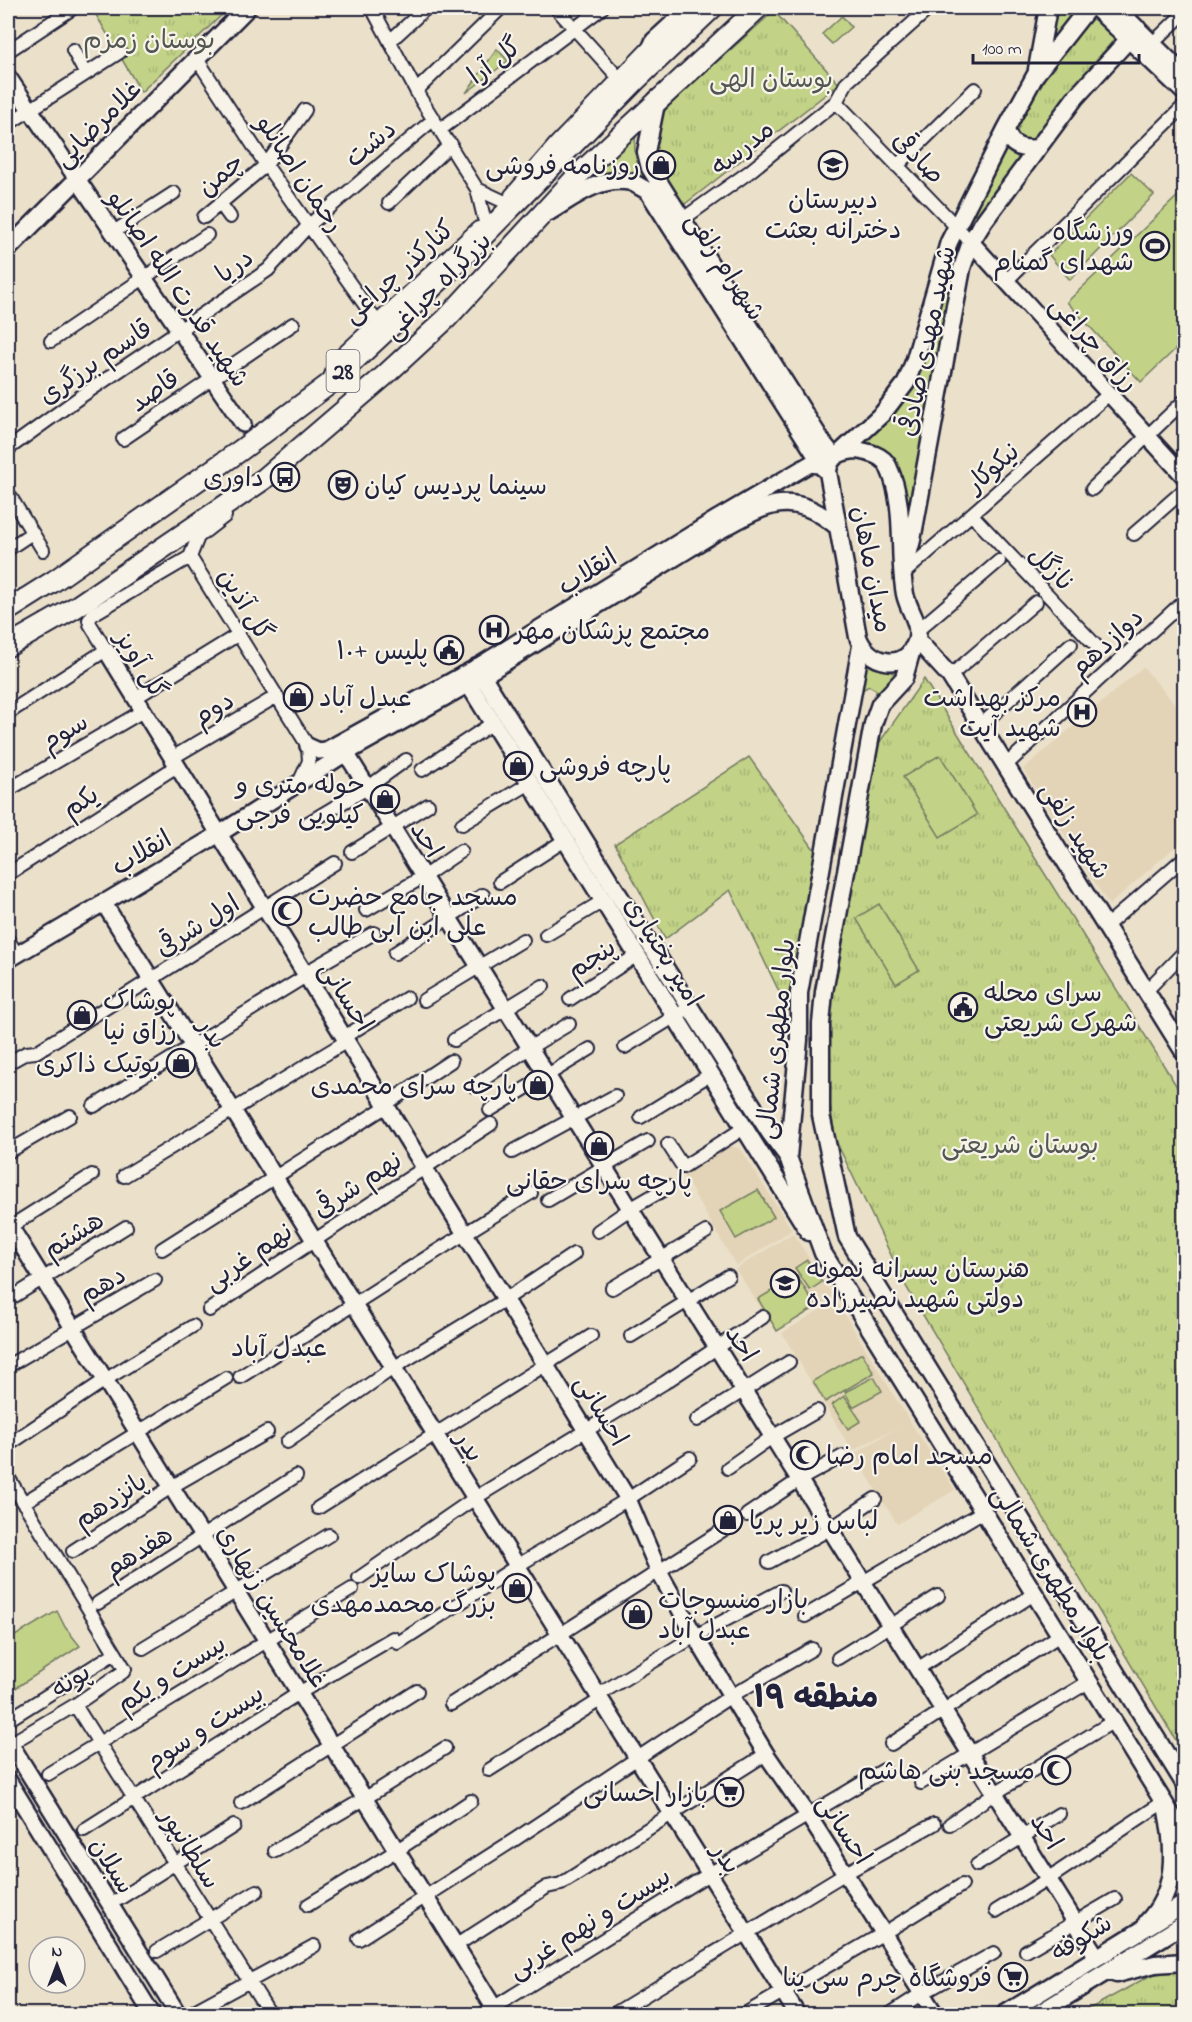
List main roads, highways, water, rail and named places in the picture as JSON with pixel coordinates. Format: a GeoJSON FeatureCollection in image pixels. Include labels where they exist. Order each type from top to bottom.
{"type":"FeatureCollection","features":[{"type":"Feature","properties":{"kind":"highway","name":"بزرگراه چراغی"},"geometry":{"type":"LineString","coordinates":[[8,610],[54,581],[241,450],[327,386],[440,280],[627,79],[712,8]]}},
{"type":"Feature","properties":{"kind":"highway","name":"بزرگراه چراغی"},"geometry":{"type":"LineString","coordinates":[[8,646],[76,606],[250,493],[447,318],[578,175],[657,99],[758,8]]}},
{"type":"Feature","properties":{"kind":"main road","name":"غلامرضایی"},"geometry":{"type":"LineString","coordinates":[[8,249],[247,8]]}},
{"type":"Feature","properties":{"kind":"main road"},"geometry":{"type":"LineString","coordinates":[[627,79],[654,41],[690,8]]}},
{"type":"Feature","properties":{"kind":"main road"},"geometry":{"type":"LineString","coordinates":[[1036,74],[1048,8]]}},
{"type":"Feature","properties":{"kind":"main road","name":"شهید مهدی صادقی"},"geometry":{"type":"LineString","coordinates":[[833,462],[883,413],[906,383],[942,262],[957,228],[1036,74],[1088,8]]}},
{"type":"Feature","properties":{"kind":"main road"},"geometry":{"type":"LineString","coordinates":[[1096,8],[1133,34],[1152,44],[1185,75]]}},
{"type":"Feature","properties":{"kind":"main road"},"geometry":{"type":"LineString","coordinates":[[1116,8],[1133,34],[1185,92]]}},
{"type":"Feature","properties":{"kind":"main road","name":"شهید مهدی صادقی"},"geometry":{"type":"LineString","coordinates":[[903,574],[912,540],[962,268],[971,242],[1075,98],[1133,34]]}},
{"type":"Feature","properties":{"kind":"main road","name":"شهرام زلفی"},"geometry":{"type":"LineString","coordinates":[[657,99],[646,152],[650,168],[823,442],[833,462]]}},
{"type":"Feature","properties":{"kind":"main road"},"geometry":{"type":"LineString","coordinates":[[1006,129],[1010,140],[1017,147],[1026,150],[1038,148]]}},
{"type":"Feature","properties":{"kind":"main road","name":"شهرام زلفی"},"geometry":{"type":"LineString","coordinates":[[540,217],[598,184],[632,182],[648,191],[814,452],[833,462]]}},
{"type":"Feature","properties":{"kind":"main road","name":"میدان ماهان"},"geometry":{"type":"LineString","coordinates":[[857,450],[879,457],[888,464],[901,519],[903,574],[916,640],[905,656],[896,660],[886,662],[876,660],[861,646],[858,637],[838,527],[833,462],[857,450]]}},
{"type":"Feature","properties":{"kind":"main road"},"geometry":{"type":"LineString","coordinates":[[720,530],[758,508],[795,504],[808,507],[823,515],[838,527]]}},
{"type":"Feature","properties":{"kind":"main road","name":"بلوار مطهری شمالی"},"geometry":{"type":"LineString","coordinates":[[916,640],[904,678],[880,704],[873,724],[824,992],[821,1024],[821,1115],[847,1237],[1183,1780]]}},
{"type":"Feature","properties":{"kind":"main road","name":"شهید زلفی"},"geometry":{"type":"LineString","coordinates":[[916,640],[950,676],[1146,991],[1182,1042]]}},
{"type":"Feature","properties":{"kind":"main road","name":"بلوار مطهری شمالی"},"geometry":{"type":"LineString","coordinates":[[861,646],[800,993],[799,1040],[788,1157],[823,1253],[1185,1835]]}},
{"type":"Feature","properties":{"kind":"main road","name":"امیر بختیاری"},"geometry":{"type":"LineString","coordinates":[[788,1157],[770,1133],[690,1006],[574,843],[530,783],[493,723],[473,675],[574,843],[603,901],[823,1253]]}},
{"type":"Feature","properties":{"kind":"main road"},"geometry":{"type":"LineString","coordinates":[[853,698],[867,692],[873,695],[880,704]]}},
{"type":"Feature","properties":{"kind":"main road"},"geometry":{"type":"LineString","coordinates":[[1123,1941],[1148,1921],[1159,1908],[1168,1890],[1172,1872],[1172,1853],[1165,1801]]}},
{"type":"Feature","properties":{"kind":"main road","name":"شکوفه"},"geometry":{"type":"LineString","coordinates":[[1005,2014],[1185,1904]]}},
{"type":"Feature","properties":{"kind":"main road","name":"شکوفه"},"geometry":{"type":"LineString","coordinates":[[1038,2014],[1185,1924]]}},
{"type":"Feature","properties":{"kind":"main road"},"geometry":{"type":"LineString","coordinates":[[1092,1981],[1140,1966],[1185,1962]]}},
{"type":"Feature","properties":{"kind":"place","name":"روزنامه فروشی"},"geometry":{"type":"Point","coordinates":[661,165]}},
{"type":"Feature","properties":{"kind":"place","name":"دبیرستان دخترانه بعثت"},"geometry":{"type":"Point","coordinates":[833,165]}},
{"type":"Feature","properties":{"kind":"place","name":"ورزشگاه شهدای گمنام"},"geometry":{"type":"Point","coordinates":[1155,246]}},
{"type":"Feature","properties":{"kind":"place","name":"داوری"},"geometry":{"type":"Point","coordinates":[285,477]}},
{"type":"Feature","properties":{"kind":"place","name":"سینما پردیس کیان"},"geometry":{"type":"Point","coordinates":[343,485]}},
{"type":"Feature","properties":{"kind":"place","name":"مجتمع پزشکان مهر"},"geometry":{"type":"Point","coordinates":[494,630]}},
{"type":"Feature","properties":{"kind":"place","name":"پلیس +۱۰"},"geometry":{"type":"Point","coordinates":[449,650]}},
{"type":"Feature","properties":{"kind":"place","name":"عبدل آباد"},"geometry":{"type":"Point","coordinates":[298,697]}},
{"type":"Feature","properties":{"kind":"place","name":"مرکز بهداشت شهید آیت"},"geometry":{"type":"Point","coordinates":[1082,712]}},
{"type":"Feature","properties":{"kind":"place","name":"پارچه فروشی"},"geometry":{"type":"Point","coordinates":[518,766]}},
{"type":"Feature","properties":{"kind":"place","name":"حوله متری و کیلویی فرجی"},"geometry":{"type":"Point","coordinates":[385,799]}},
{"type":"Feature","properties":{"kind":"place","name":"مسجد جامع حضرت علی ابن ابی طالب"},"geometry":{"type":"Point","coordinates":[287,911]}},
{"type":"Feature","properties":{"kind":"place","name":"سرای محله شهرک شریعتی"},"geometry":{"type":"Point","coordinates":[963,1007]}},
{"type":"Feature","properties":{"kind":"place","name":"پوشاک رزاق نیا"},"geometry":{"type":"Point","coordinates":[82,1015]}},
{"type":"Feature","properties":{"kind":"place","name":"بوتیک ذاکری"},"geometry":{"type":"Point","coordinates":[181,1063]}},
{"type":"Feature","properties":{"kind":"place","name":"پارچه سرای محمدی"},"geometry":{"type":"Point","coordinates":[538,1085]}},
{"type":"Feature","properties":{"kind":"place","name":"پارچه سرای حقانی"},"geometry":{"type":"Point","coordinates":[599,1146]}},
{"type":"Feature","properties":{"kind":"place","name":"هنرستان پسرانه نمونه دولتی شهید نصیرزاده"},"geometry":{"type":"Point","coordinates":[785,1283]}},
{"type":"Feature","properties":{"kind":"place","name":"مسجد امام رضا"},"geometry":{"type":"Point","coordinates":[805,1455]}},
{"type":"Feature","properties":{"kind":"place","name":"لباس زیر پریا"},"geometry":{"type":"Point","coordinates":[728,1520]}},
{"type":"Feature","properties":{"kind":"place","name":"پوشاک سایز بزرگ محمدمهدی"},"geometry":{"type":"Point","coordinates":[517,1588]}},
{"type":"Feature","properties":{"kind":"place","name":"بازار منسوجات عبدل آباد"},"geometry":{"type":"Point","coordinates":[637,1614]}},
{"type":"Feature","properties":{"kind":"place","name":"مسجد بنی هاشم"},"geometry":{"type":"Point","coordinates":[1056,1770]}},
{"type":"Feature","properties":{"kind":"place","name":"بازار احسانی"},"geometry":{"type":"Point","coordinates":[729,1792]}},
{"type":"Feature","properties":{"kind":"place","name":"فروشگاه چرم سی ینا"},"geometry":{"type":"Point","coordinates":[1013,1977]}},
{"type":"Feature","properties":{"kind":"district","name":"عبدل آباد"},"geometry":{"type":"Point","coordinates":[279,1347]}},
{"type":"Feature","properties":{"kind":"district","name":"منطقه ۱۹"},"geometry":{"type":"Point","coordinates":[816,1696]}},
{"type":"Feature","properties":{"kind":"park label","name":"بوستان زمزم"},"geometry":{"type":"Point","coordinates":[149,39]}},
{"type":"Feature","properties":{"kind":"park label","name":"بوستان الهی"},"geometry":{"type":"Point","coordinates":[771,78]}},
{"type":"Feature","properties":{"kind":"park label","name":"بوستان شریعتی"},"geometry":{"type":"Point","coordinates":[1020,1144]}}]}
